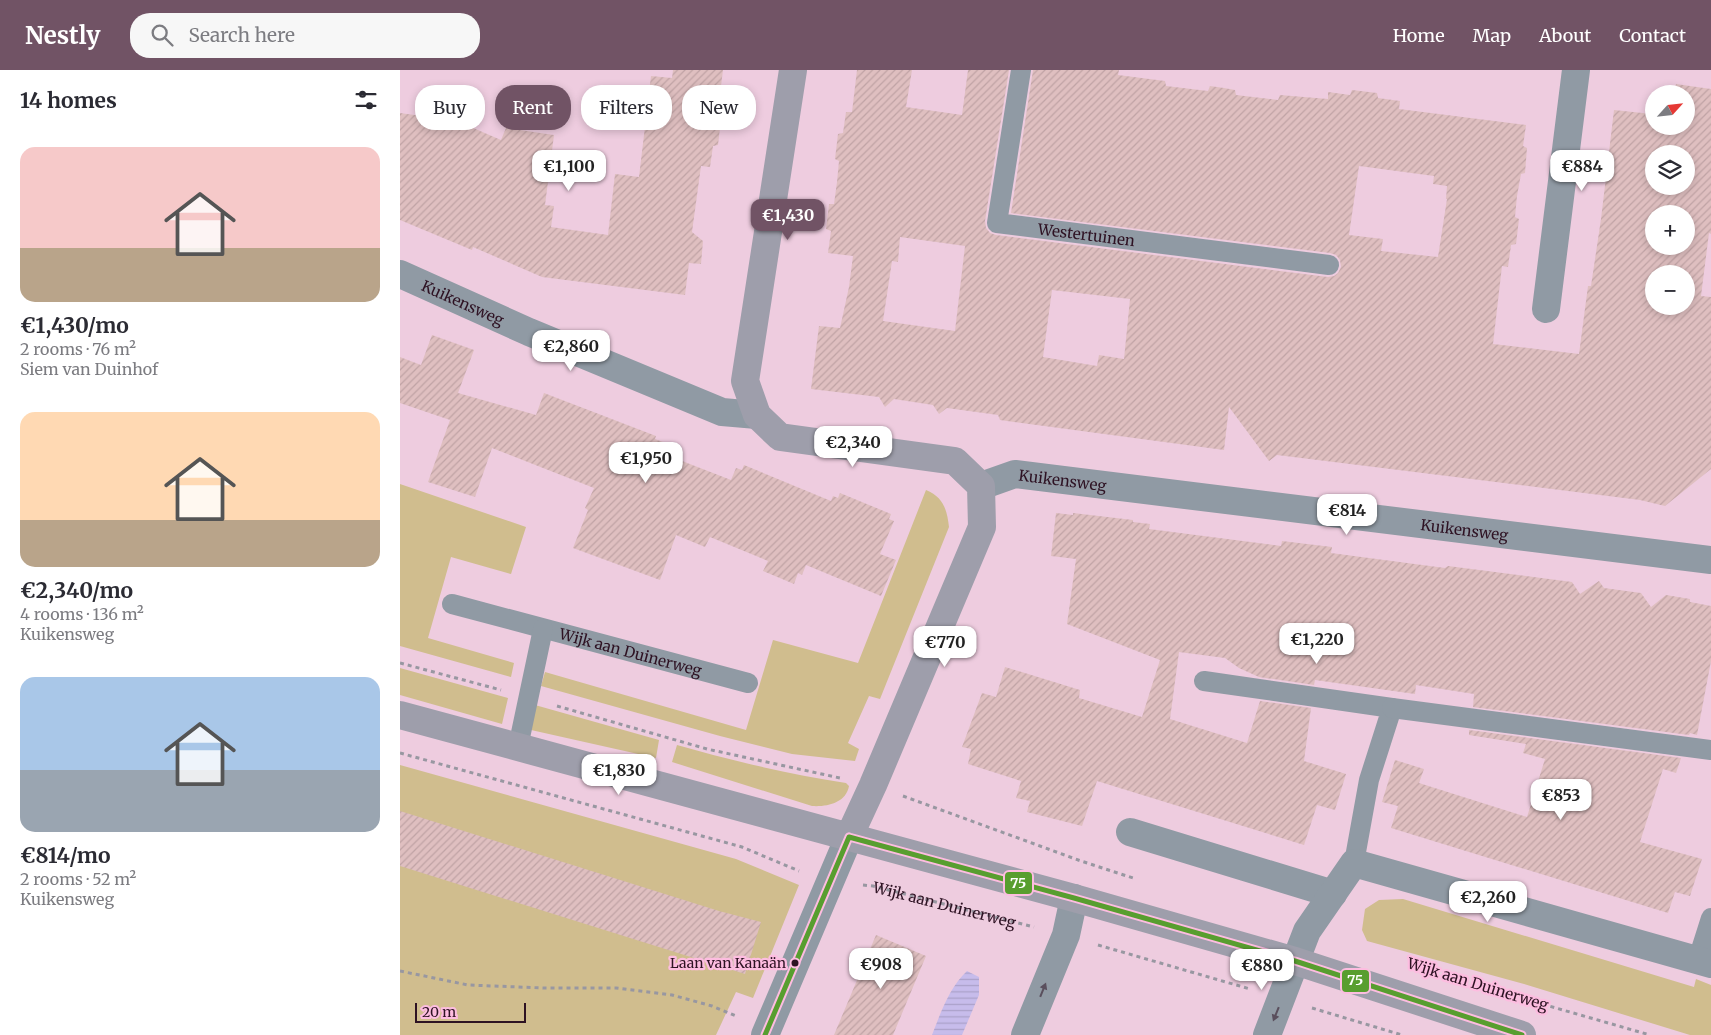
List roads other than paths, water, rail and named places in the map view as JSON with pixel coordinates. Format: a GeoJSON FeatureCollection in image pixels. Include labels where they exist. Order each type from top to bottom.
{"type":"FeatureCollection","features":[{"type":"Feature","properties":{"kind":"main road"},"geometry":{"type":"LineString","coordinates":[[793,70],[745,381],[757,415],[780,437],[955,461],[980,486],[982,527],[873,785],[849,837]]}},
{"type":"Feature","properties":{"kind":"main road"},"geometry":{"type":"LineString","coordinates":[[400,715],[1074,898],[1295,961],[1513,1033]]}},
{"type":"Feature","properties":{"kind":"street"},"geometry":{"type":"LineString","coordinates":[[1546,309],[1576,70]]}},
{"type":"Feature","properties":{"kind":"street","name":"Kuikensweg"},"geometry":{"type":"LineString","coordinates":[[400,274],[530,332],[722,412],[757,415]]}},
{"type":"Feature","properties":{"kind":"street","name":"Kuikensweg"},"geometry":{"type":"LineString","coordinates":[[980,486],[1015,474],[1711,560]]}},
{"type":"Feature","properties":{"kind":"street"},"geometry":{"type":"LineString","coordinates":[[1130,832],[1333,894]]}},
{"type":"Feature","properties":{"kind":"street"},"geometry":{"type":"LineString","coordinates":[[766,1032],[849,837]]}},
{"type":"Feature","properties":{"kind":"street"},"geometry":{"type":"LineString","coordinates":[[1267,1035],[1307,931],[1354,863],[1704,962]]}},
{"type":"Feature","properties":{"kind":"street"},"geometry":{"type":"LineString","coordinates":[[1025,1035],[1066,935],[1074,898]]}},
{"type":"Feature","properties":{"kind":"lane","name":"Westertuinen"},"geometry":{"type":"LineString","coordinates":[[1021,70],[997,223],[1329,265]]}},
{"type":"Feature","properties":{"kind":"lane","name":"Wijk aan Duinerweg"},"geometry":{"type":"LineString","coordinates":[[452,604],[748,683]]}},
{"type":"Feature","properties":{"kind":"lane","name":"Wijk aan Duinerweg"},"geometry":{"type":"LineString","coordinates":[[518,747],[543,628]]}},
{"type":"Feature","properties":{"kind":"lane"},"geometry":{"type":"LineString","coordinates":[[1204,681],[1711,750]]}},
{"type":"Feature","properties":{"kind":"lane"},"geometry":{"type":"LineString","coordinates":[[1354,863],[1369,780],[1392,708]]}},
{"type":"Feature","properties":{"kind":"lane"},"geometry":{"type":"LineString","coordinates":[[1704,962],[1711,918]]}},
{"type":"Feature","properties":{"kind":"place","name":"Laan van Kanaän"},"geometry":{"type":"Point","coordinates":[795,963]}}]}
